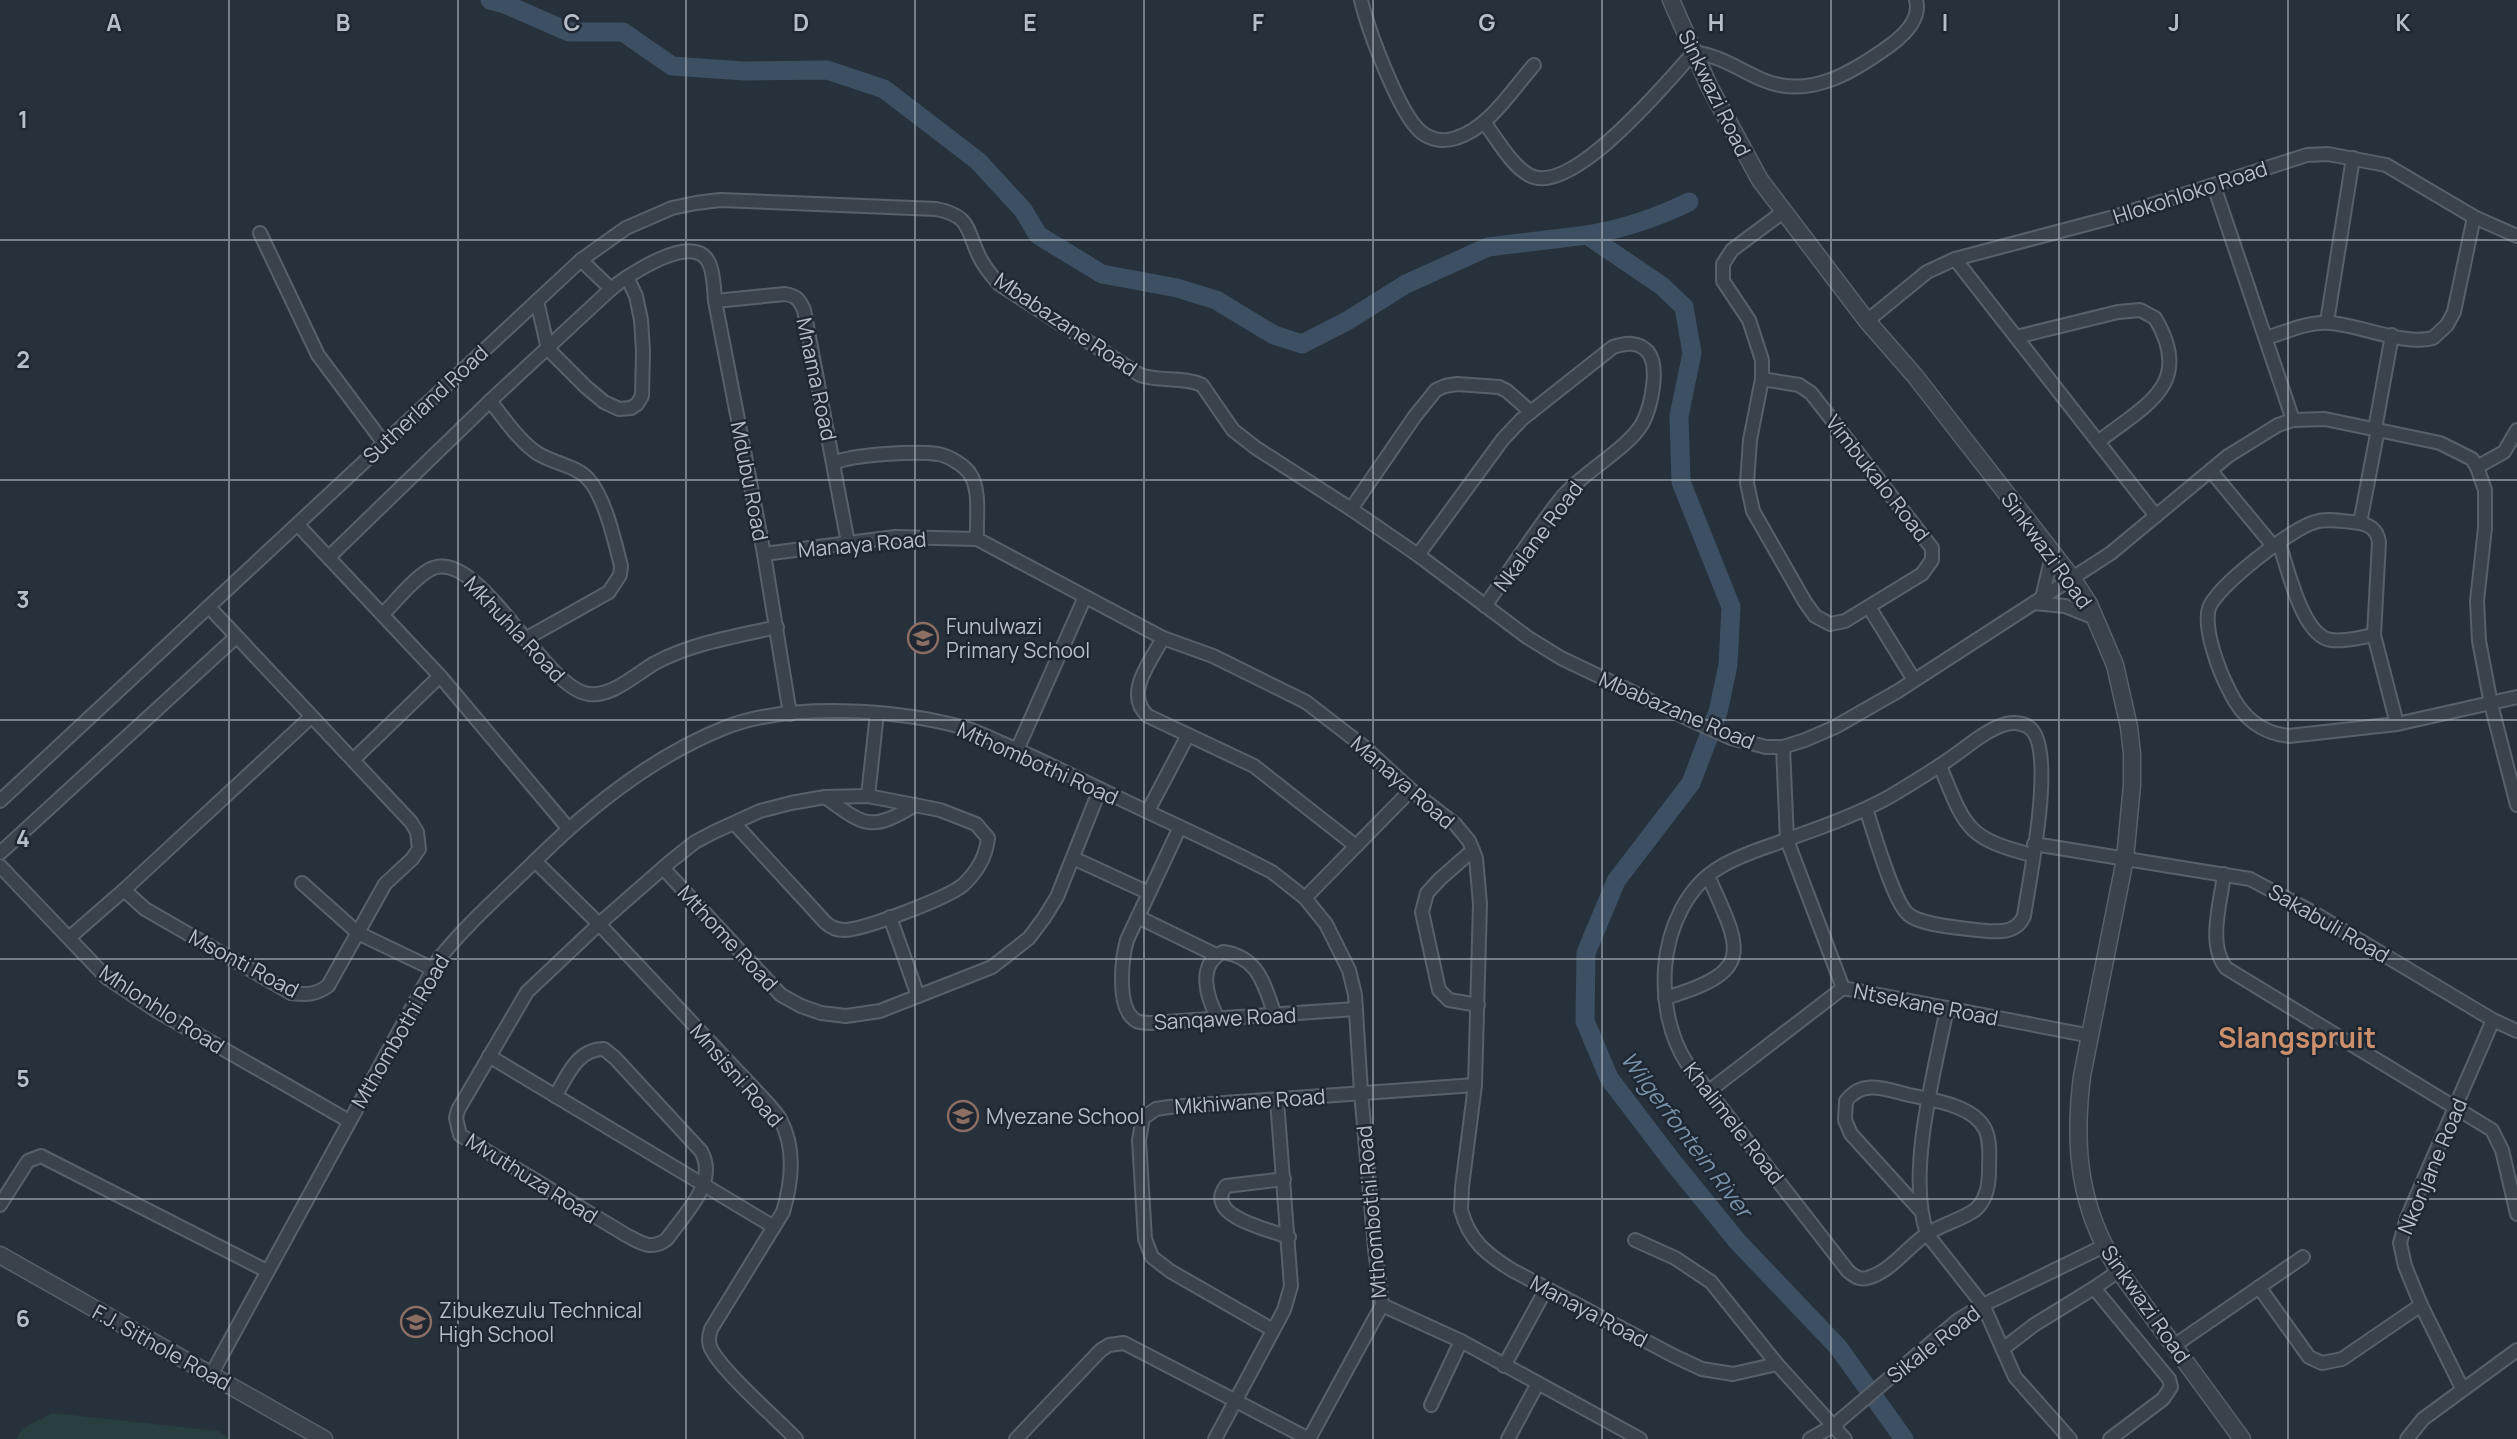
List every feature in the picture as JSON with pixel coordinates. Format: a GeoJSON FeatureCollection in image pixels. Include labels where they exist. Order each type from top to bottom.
{"type":"FeatureCollection","features":[{"type":"Feature","properties":{"kind":"street"},"geometry":{"type":"LineString","coordinates":[[1361,0],[1394,87],[1410,119],[1420,131],[1432,138],[1443,141],[1455,139],[1485,122],[1534,65]]}},
{"type":"Feature","properties":{"kind":"street","name":"Sinkwazi Road"},"geometry":{"type":"LineString","coordinates":[[1671,0],[1709,86],[1760,180],[1867,321],[1915,376],[2073,579],[2095,618],[2115,665],[2129,727],[2132,785],[2125,859],[2078,1106],[2078,1135],[2085,1196],[2104,1246],[2119,1271],[2242,1439]]}},
{"type":"Feature","properties":{"kind":"street"},"geometry":{"type":"LineString","coordinates":[[1485,122],[1529,175],[1544,179],[1556,176],[1577,165],[1638,116],[1694,52],[1719,57],[1772,83],[1807,88],[1864,64],[1895,42],[1915,18],[1916,0]]}},
{"type":"Feature","properties":{"kind":"street","name":"Hlokohloko Road"},"geometry":{"type":"LineString","coordinates":[[1867,321],[1927,272],[1955,259],[2110,218],[2307,155],[2329,154],[2394,168],[2474,217],[2517,236]]}},
{"type":"Feature","properties":{"kind":"street"},"geometry":{"type":"LineString","coordinates":[[2327,323],[2353,158]]}},
{"type":"Feature","properties":{"kind":"street"},"geometry":{"type":"LineString","coordinates":[[2214,186],[2293,420]]}},
{"type":"Feature","properties":{"kind":"street","name":"Sutherland Road"},"geometry":{"type":"LineString","coordinates":[[0,801],[581,260],[626,228],[672,208],[720,200],[936,209]]}},
{"type":"Feature","properties":{"kind":"street","name":"Mbabazane Road"},"geometry":{"type":"LineString","coordinates":[[936,209],[962,218],[970,230],[985,270],[999,284],[1140,375],[1151,379],[1194,381],[1202,385],[1233,430],[1418,555],[1527,637],[1561,658],[1693,721],[1731,738],[1766,747],[1783,747],[1835,727],[1914,680],[2111,553],[2228,456],[2262,434],[2293,420],[2325,419],[2440,443],[2466,454],[2477,467]]}},
{"type":"Feature","properties":{"kind":"street","name":"Vimbukalo Road"},"geometry":{"type":"LineString","coordinates":[[1762,379],[1799,385],[1811,393],[1932,548],[1932,560],[1922,573],[1869,607],[1838,623],[1830,624],[1815,616],[1793,583],[1748,498],[1750,440],[1762,379],[1762,360],[1755,333],[1723,281],[1723,264],[1732,250],[1783,212]]}},
{"type":"Feature","properties":{"kind":"street"},"geometry":{"type":"LineString","coordinates":[[2266,338],[2309,325],[2327,323],[2407,339],[2429,340],[2441,333],[2454,312],[2474,217]]}},
{"type":"Feature","properties":{"kind":"street"},"geometry":{"type":"LineString","coordinates":[[260,233],[318,355],[383,442]]}},
{"type":"Feature","properties":{"kind":"street","name":"Mdubu Road"},"geometry":{"type":"LineString","coordinates":[[627,276],[667,255],[686,252],[700,254],[710,263],[777,627],[790,714]]}},
{"type":"Feature","properties":{"kind":"street"},"geometry":{"type":"LineString","coordinates":[[1955,259],[2156,516]]}},
{"type":"Feature","properties":{"kind":"street"},"geometry":{"type":"LineString","coordinates":[[581,260],[611,289]]}},
{"type":"Feature","properties":{"kind":"street"},"geometry":{"type":"LineString","coordinates":[[329,557],[490,401],[548,349],[611,289],[627,276],[636,296],[641,320],[643,383],[642,396],[637,404],[631,408],[619,409],[604,402],[548,349],[537,301]]}},
{"type":"Feature","properties":{"kind":"street","name":"Mnama Road"},"geometry":{"type":"LineString","coordinates":[[715,301],[785,294],[800,300],[848,543]]}},
{"type":"Feature","properties":{"kind":"street"},"geometry":{"type":"LineString","coordinates":[[2016,337],[2118,312],[2140,310],[2155,318],[2169,355],[2169,374],[2165,384],[2146,404],[2098,442]]}},
{"type":"Feature","properties":{"kind":"street"},"geometry":{"type":"LineString","coordinates":[[2360,523],[2392,335]]}},
{"type":"Feature","properties":{"kind":"street","name":"Nkalane Road"},"geometry":{"type":"LineString","coordinates":[[1485,606],[1564,495],[1588,471],[1633,436],[1641,426],[1651,397],[1653,363],[1650,356],[1641,346],[1623,344],[1613,347],[1531,412]]}},
{"type":"Feature","properties":{"kind":"street"},"geometry":{"type":"LineString","coordinates":[[1351,509],[1428,398],[1444,386],[1457,384],[1499,387],[1531,412],[1491,454],[1418,555]]}},
{"type":"Feature","properties":{"kind":"street"},"geometry":{"type":"LineString","coordinates":[[490,401],[533,450],[590,481],[599,496],[621,566],[620,575],[609,592],[527,638]]}},
{"type":"Feature","properties":{"kind":"street"},"geometry":{"type":"LineString","coordinates":[[2517,430],[2504,453],[2477,467],[2485,490],[2486,513],[2477,601],[2479,641],[2491,704],[2517,805]]}},
{"type":"Feature","properties":{"kind":"street"},"geometry":{"type":"LineString","coordinates":[[834,463],[844,458],[870,455],[937,454],[949,458],[970,473],[975,485],[977,539]]}},
{"type":"Feature","properties":{"kind":"street"},"geometry":{"type":"LineString","coordinates":[[2211,471],[2276,545],[2315,633],[2329,640],[2374,635]]}},
{"type":"Feature","properties":{"kind":"street"},"geometry":{"type":"LineString","coordinates":[[2398,724],[2374,635],[2379,542],[2375,530],[2360,523],[2325,520],[2314,522],[2288,535],[2222,588],[2209,609],[2209,635],[2223,679],[2235,703],[2249,720],[2264,730],[2289,736],[2398,724],[2517,697]]}},
{"type":"Feature","properties":{"kind":"street"},"geometry":{"type":"LineString","coordinates":[[298,525],[439,676],[568,828]]}},
{"type":"Feature","properties":{"kind":"street","name":"Manaya Road"},"geometry":{"type":"LineString","coordinates":[[764,554],[895,537],[977,539],[1163,638],[1213,656],[1306,702],[1363,746],[1411,790],[1454,824],[1469,841],[1479,878],[1475,1085],[1461,1210],[1465,1227],[1489,1256],[1546,1289],[1702,1369],[1734,1374],[1777,1364]]}},
{"type":"Feature","properties":{"kind":"street"},"geometry":{"type":"LineString","coordinates":[[2053,552],[2038,600],[2065,606],[2095,618]]}},
{"type":"Feature","properties":{"kind":"street","name":"Mkhuhla Road"},"geometry":{"type":"LineString","coordinates":[[383,614],[430,569],[441,566],[452,568],[465,574],[527,638],[567,685],[578,692],[592,695],[604,693],[657,662],[688,650],[777,627]]}},
{"type":"Feature","properties":{"kind":"street"},"geometry":{"type":"LineString","coordinates":[[1017,750],[1085,597]]}},
{"type":"Feature","properties":{"kind":"street","name":"Msonti Road"},"geometry":{"type":"LineString","coordinates":[[124,890],[145,909],[291,993],[306,995],[319,992],[328,986],[385,884],[419,849],[419,840],[411,822],[209,607]]}},
{"type":"Feature","properties":{"kind":"street"},"geometry":{"type":"LineString","coordinates":[[1869,607],[1914,680]]}},
{"type":"Feature","properties":{"kind":"street"},"geometry":{"type":"LineString","coordinates":[[0,853],[236,636]]}},
{"type":"Feature","properties":{"kind":"street"},"geometry":{"type":"LineString","coordinates":[[1163,638],[1137,692],[1138,704],[1148,716],[1254,765],[1356,846]]}},
{"type":"Feature","properties":{"kind":"street"},"geometry":{"type":"LineString","coordinates":[[353,760],[439,676]]}},
{"type":"Feature","properties":{"kind":"street"},"geometry":{"type":"LineString","coordinates":[[868,796],[877,713]]}},
{"type":"Feature","properties":{"kind":"street","name":"Mthombothi Road"},"geometry":{"type":"LineString","coordinates":[[211,1375],[433,970],[465,927],[568,828],[656,763],[700,738],[757,718],[790,714],[877,713],[932,720],[967,728],[1148,811],[1272,872],[1305,898],[1326,924],[1348,969],[1356,1009],[1361,1092],[1382,1305],[1309,1439]]}},
{"type":"Feature","properties":{"kind":"street"},"geometry":{"type":"LineString","coordinates":[[69,937],[124,890],[311,717]]}},
{"type":"Feature","properties":{"kind":"street","name":"Khalimele Road"},"geometry":{"type":"LineString","coordinates":[[1927,1234],[1886,1269],[1867,1278],[1856,1277],[1848,1271],[1688,1065],[1677,1047],[1665,998],[1666,953],[1670,933],[1694,890],[1708,876],[1734,860],[1866,809],[2005,724],[2023,724],[2029,727],[2037,738],[2042,758],[2033,849]]}},
{"type":"Feature","properties":{"kind":"street"},"geometry":{"type":"LineString","coordinates":[[1148,811],[1188,735]]}},
{"type":"Feature","properties":{"kind":"street","name":"Ntsekane Road"},"geometry":{"type":"LineString","coordinates":[[1783,747],[1787,840],[1843,988],[2091,1036]]}},
{"type":"Feature","properties":{"kind":"street"},"geometry":{"type":"LineString","coordinates":[[1866,809],[1908,915],[1924,921],[1984,930],[2000,932],[2012,929],[2024,916],[2033,849],[1996,845],[1982,838],[1961,815],[1940,766]]}},
{"type":"Feature","properties":{"kind":"street","name":"Mthome Road"},"geometry":{"type":"LineString","coordinates":[[663,868],[781,995],[821,1013],[846,1016],[880,1011],[992,967],[1028,938],[1057,897],[1100,789]]}},
{"type":"Feature","properties":{"kind":"street"},"geometry":{"type":"LineString","coordinates":[[1305,898],[1411,790]]}},
{"type":"Feature","properties":{"kind":"street","name":"Mvuthuza Road"},"geometry":{"type":"LineString","coordinates":[[704,1186],[667,1239],[659,1245],[646,1245],[626,1236],[460,1135],[456,1118],[458,1110],[527,992],[598,923],[695,842],[760,811],[825,797],[868,796],[940,810],[976,824],[988,838],[983,860],[972,875],[948,895],[890,916]]}},
{"type":"Feature","properties":{"kind":"street"},"geometry":{"type":"LineString","coordinates":[[825,797],[856,820],[867,823],[895,817],[915,805]]}},
{"type":"Feature","properties":{"kind":"street"},"geometry":{"type":"LineString","coordinates":[[734,823],[830,926],[849,930],[890,916],[918,996]]}},
{"type":"Feature","properties":{"kind":"street","name":"Sanqawe Road"},"geometry":{"type":"LineString","coordinates":[[1180,827],[1127,940],[1122,966],[1122,986],[1135,1021],[1151,1023],[1219,1020],[1356,1009]]}},
{"type":"Feature","properties":{"kind":"street","name":"Sakabuli Road"},"geometry":{"type":"LineString","coordinates":[[2033,849],[2125,859],[2250,879],[2270,888],[2493,1020],[2517,1031]]}},
{"type":"Feature","properties":{"kind":"street"},"geometry":{"type":"LineString","coordinates":[[1473,850],[1427,893],[1422,912],[1439,990],[1449,1000],[1478,1005]]}},
{"type":"Feature","properties":{"kind":"street"},"geometry":{"type":"LineString","coordinates":[[1073,858],[1149,893]]}},
{"type":"Feature","properties":{"kind":"street","name":"Mnsisni Road"},"geometry":{"type":"LineString","coordinates":[[536,861],[598,923],[779,1117],[789,1138],[791,1168],[789,1191],[783,1212],[711,1329],[709,1338],[710,1347],[724,1367],[796,1439]]}},
{"type":"Feature","properties":{"kind":"street","name":"Mhlonhlo Road"},"geometry":{"type":"LineString","coordinates":[[0,866],[103,974],[147,1004],[349,1121]]}},
{"type":"Feature","properties":{"kind":"street"},"geometry":{"type":"LineString","coordinates":[[2224,874],[2217,945],[2221,961],[2226,968],[2485,1123],[2497,1138],[2517,1214]]}},
{"type":"Feature","properties":{"kind":"street"},"geometry":{"type":"LineString","coordinates":[[1665,998],[1699,987],[1716,978],[1728,967],[1734,956],[1735,940],[1708,876]]}},
{"type":"Feature","properties":{"kind":"street"},"geometry":{"type":"LineString","coordinates":[[302,883],[358,933],[433,970]]}},
{"type":"Feature","properties":{"kind":"street"},"geometry":{"type":"LineString","coordinates":[[1138,917],[1216,955]]}},
{"type":"Feature","properties":{"kind":"street"},"geometry":{"type":"LineString","coordinates":[[1219,1020],[1211,1006],[1207,988],[1208,965],[1216,955],[1223,952],[1235,954],[1253,965],[1275,1016]]}},
{"type":"Feature","properties":{"kind":"street"},"geometry":{"type":"LineString","coordinates":[[1709,1091],[1843,988]]}},
{"type":"Feature","properties":{"kind":"street"},"geometry":{"type":"LineString","coordinates":[[1947,1008],[1930,1100],[1922,1160],[1920,1210],[1927,1234],[1983,1305],[2015,1377],[2070,1439]]}},
{"type":"Feature","properties":{"kind":"street","name":"Nkonjane Road"},"geometry":{"type":"LineString","coordinates":[[2462,1388],[2421,1306],[2402,1254],[2402,1232],[2493,1020]]}},
{"type":"Feature","properties":{"kind":"street"},"geometry":{"type":"LineString","coordinates":[[555,1096],[583,1053],[604,1049],[697,1146],[705,1162],[704,1186]]}},
{"type":"Feature","properties":{"kind":"street"},"geometry":{"type":"LineString","coordinates":[[489,1056],[774,1227]]}},
{"type":"Feature","properties":{"kind":"street","name":"Mkhiwane Road"},"geometry":{"type":"LineString","coordinates":[[1273,1330],[1170,1271],[1152,1257],[1145,1239],[1139,1140],[1143,1118],[1156,1109],[1475,1085]]}},
{"type":"Feature","properties":{"kind":"street"},"geometry":{"type":"LineString","coordinates":[[1920,1210],[1857,1143],[1848,1127],[1844,1111],[1851,1094],[1868,1086],[1930,1100],[1972,1115],[1985,1130],[1989,1145],[1989,1180],[1983,1200],[1975,1209],[1927,1234]]}},
{"type":"Feature","properties":{"kind":"street"},"geometry":{"type":"LineString","coordinates":[[1215,1439],[1284,1310],[1291,1286],[1278,1100]]}},
{"type":"Feature","properties":{"kind":"street"},"geometry":{"type":"LineString","coordinates":[[0,1205],[28,1161],[41,1156],[267,1271]]}},
{"type":"Feature","properties":{"kind":"street"},"geometry":{"type":"LineString","coordinates":[[1284,1179],[1226,1185],[1221,1199],[1225,1209],[1235,1217],[1289,1237]]}},
{"type":"Feature","properties":{"kind":"street"},"geometry":{"type":"LineString","coordinates":[[1635,1240],[1675,1258],[1711,1282],[1777,1364],[1845,1439]]}},
{"type":"Feature","properties":{"kind":"street","name":"Sikale Road"},"geometry":{"type":"LineString","coordinates":[[1810,1439],[1833,1426],[1945,1330],[1983,1305],[2104,1246]]}},
{"type":"Feature","properties":{"kind":"street","name":"F.J. Sithole Road"},"geometry":{"type":"LineString","coordinates":[[0,1255],[324,1439]]}},
{"type":"Feature","properties":{"kind":"street"},"geometry":{"type":"LineString","coordinates":[[2175,1345],[2303,1256]]}},
{"type":"Feature","properties":{"kind":"street"},"geometry":{"type":"LineString","coordinates":[[2004,1348],[2034,1325],[2119,1271]]}},
{"type":"Feature","properties":{"kind":"street"},"geometry":{"type":"LineString","coordinates":[[2259,1287],[2309,1357],[2322,1363],[2342,1359],[2421,1306]]}},
{"type":"Feature","properties":{"kind":"street"},"geometry":{"type":"LineString","coordinates":[[2094,1288],[2171,1383],[2169,1392],[2163,1399],[2110,1439]]}},
{"type":"Feature","properties":{"kind":"street"},"geometry":{"type":"LineString","coordinates":[[1504,1366],[1546,1289]]}},
{"type":"Feature","properties":{"kind":"street"},"geometry":{"type":"LineString","coordinates":[[1382,1305],[1461,1341],[1538,1383],[1612,1433],[1640,1439]]}},
{"type":"Feature","properties":{"kind":"street"},"geometry":{"type":"LineString","coordinates":[[1431,1405],[1461,1341]]}},
{"type":"Feature","properties":{"kind":"street"},"geometry":{"type":"LineString","coordinates":[[1019,1438],[1101,1350],[1117,1344],[1132,1345],[1309,1439]]}},
{"type":"Feature","properties":{"kind":"street"},"geometry":{"type":"LineString","coordinates":[[2407,1439],[2423,1419],[2517,1350]]}},
{"type":"Feature","properties":{"kind":"street"},"geometry":{"type":"LineString","coordinates":[[1508,1439],[1538,1383]]}},
{"type":"Feature","properties":{"kind":"green space"},"geometry":{"type":"Polygon","coordinates":[[[53,1413],[218,1431],[231,1439],[16,1439],[23,1428],[53,1413]]]}},
{"type":"Feature","properties":{"kind":"waterway","name":"Wilgerfontein River"},"geometry":{"type":"LineString","coordinates":[[490,0],[569,32],[623,32],[672,66],[744,71],[827,70],[884,89],[978,161],[1023,210],[1038,235],[1102,274],[1177,288],[1216,300],[1274,335],[1302,344],[1347,321],[1406,284],[1488,247],[1587,235],[1662,286],[1684,307],[1692,353],[1679,416],[1681,482],[1731,607],[1728,665],[1718,712],[1691,783],[1616,881],[1586,953],[1585,1021],[1609,1078],[1672,1161],[1738,1242],[1838,1347],[1904,1439]]}},
{"type":"Feature","properties":{"kind":"waterway","name":"Slangspruit"},"geometry":{"type":"LineString","coordinates":[[1587,235],[1639,222],[1689,202]]}},
{"type":"Feature","properties":{"kind":"place","name":"Funulwazi Primary School"},"geometry":{"type":"Point","coordinates":[923,638]}},
{"type":"Feature","properties":{"kind":"place","name":"Myezane School"},"geometry":{"type":"Point","coordinates":[963,1116]}},
{"type":"Feature","properties":{"kind":"place","name":"Zibukezulu Technical High School"},"geometry":{"type":"Point","coordinates":[416,1322]}},
{"type":"Feature","properties":{"kind":"district","name":"Slangspruit"},"geometry":{"type":"Point","coordinates":[2297,1037]}}]}
